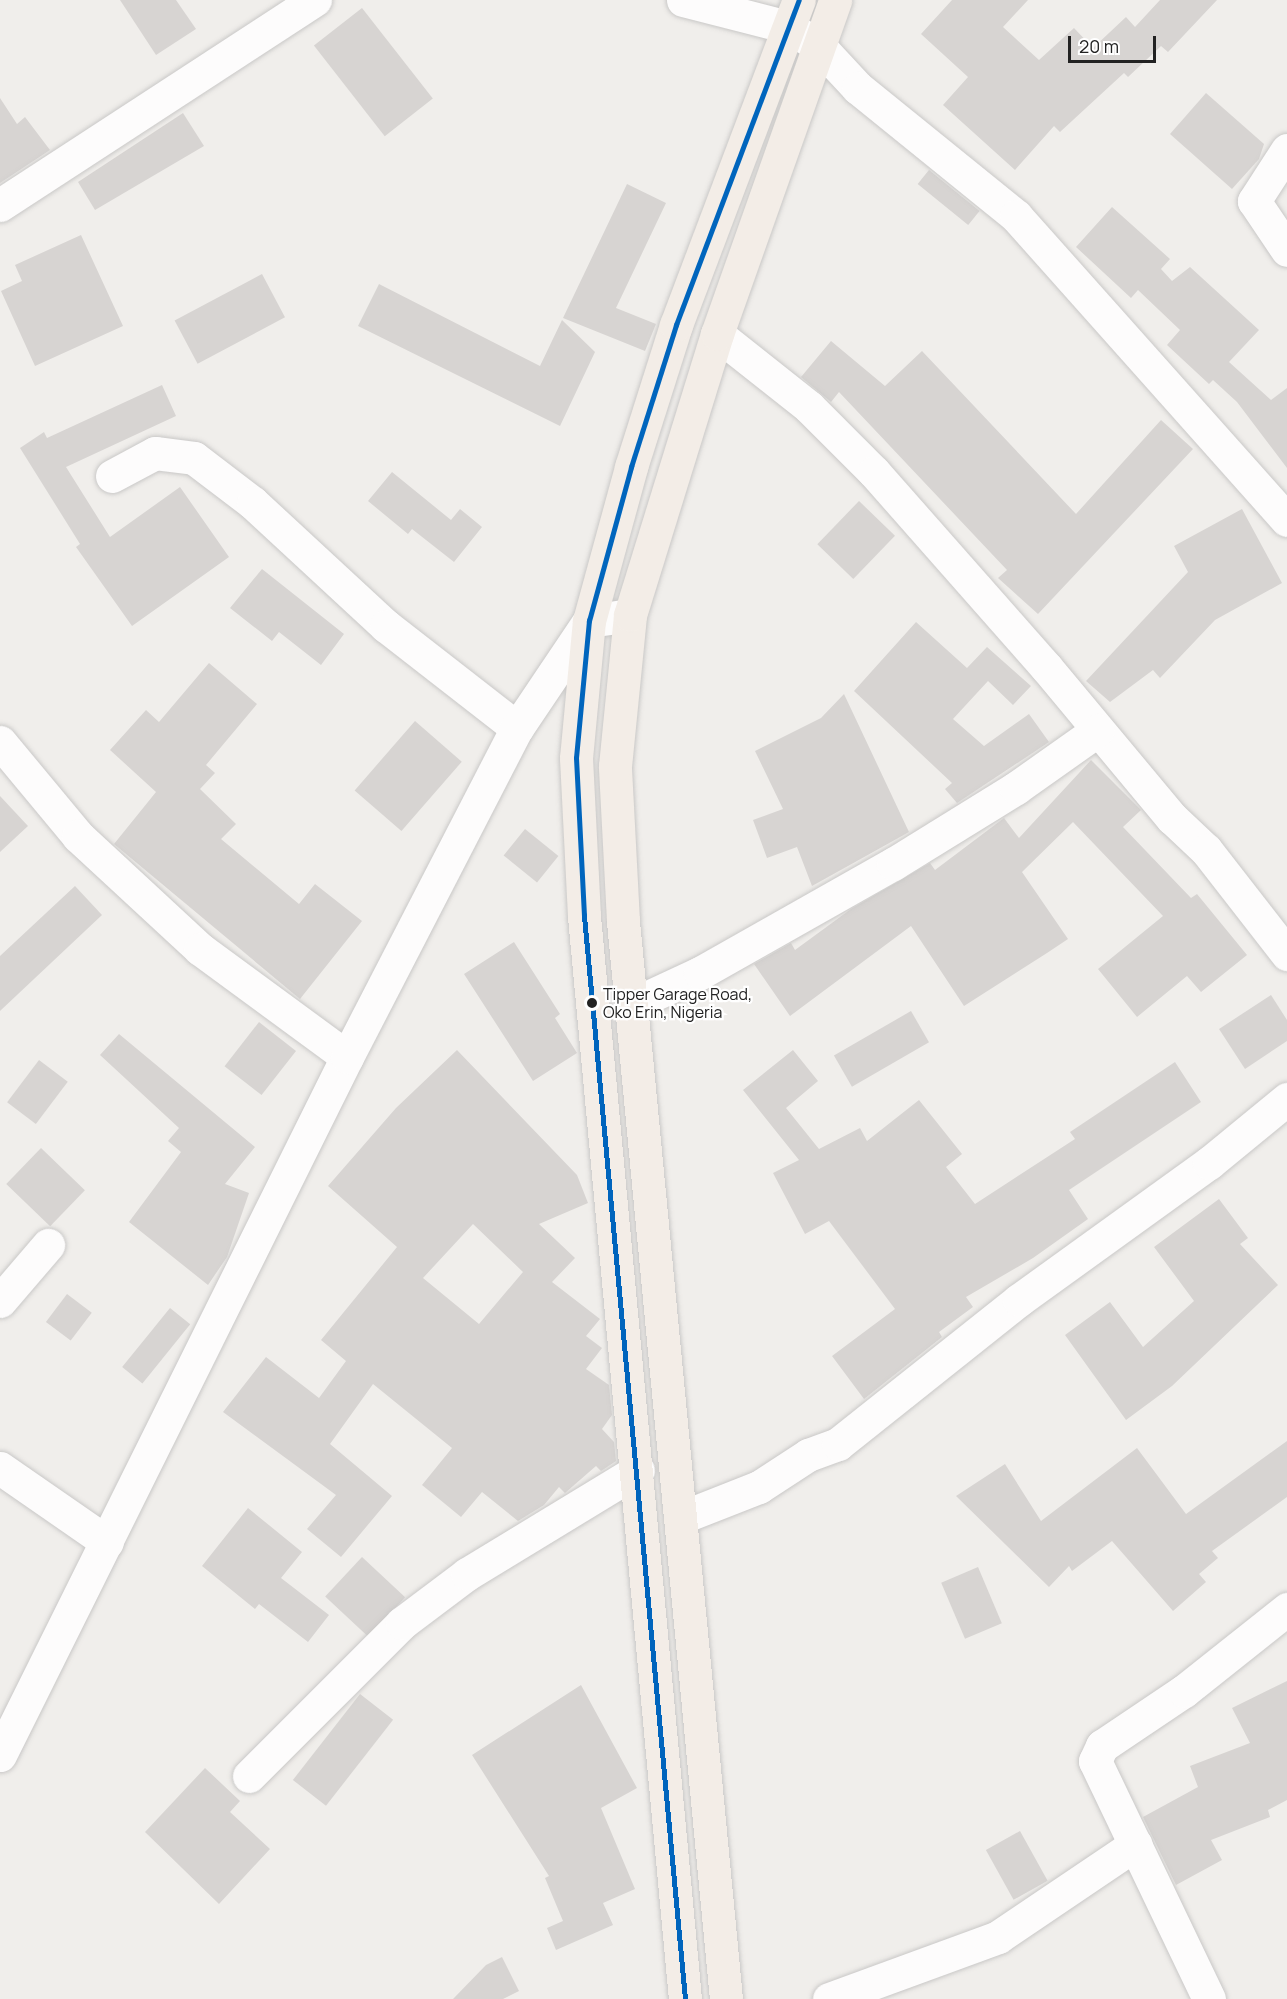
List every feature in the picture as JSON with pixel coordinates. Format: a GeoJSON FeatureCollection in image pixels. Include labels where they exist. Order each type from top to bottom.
{"type":"FeatureCollection","features":[{"type":"Feature","properties":{"kind":"main road"},"geometry":{"type":"LineString","coordinates":[[726,1999],[631,1005],[615,766],[630,615],[717,334],[835,0]]}},
{"type":"Feature","properties":{"kind":"main road"},"geometry":{"type":"LineString","coordinates":[[686,1999],[638,1470],[584,916],[576,758],[589,621],[631,466],[676,325],[793,13]]}},
{"type":"Feature","properties":{"kind":"street"},"geometry":{"type":"LineString","coordinates":[[0,205],[313,0]]}},
{"type":"Feature","properties":{"kind":"street"},"geometry":{"type":"LineString","coordinates":[[683,0],[793,13],[818,45],[858,88],[1016,216],[1287,520]]}},
{"type":"Feature","properties":{"kind":"street"},"geometry":{"type":"LineString","coordinates":[[1287,150],[1254,201],[1287,250]]}},
{"type":"Feature","properties":{"kind":"street"},"geometry":{"type":"LineString","coordinates":[[717,334],[809,407],[874,472],[1172,818],[1206,850],[1287,954]]}},
{"type":"Feature","properties":{"kind":"street"},"geometry":{"type":"LineString","coordinates":[[112,476],[155,453],[194,458],[253,502],[386,626],[517,728]]}},
{"type":"Feature","properties":{"kind":"street"},"geometry":{"type":"LineString","coordinates":[[0,1755],[346,1058],[517,728],[589,621],[630,615]]}},
{"type":"Feature","properties":{"kind":"street"},"geometry":{"type":"LineString","coordinates":[[631,1005],[700,973],[893,864],[1016,788],[1098,730]]}},
{"type":"Feature","properties":{"kind":"street"},"geometry":{"type":"LineString","coordinates":[[0,742],[78,836],[200,949],[346,1058]]}},
{"type":"Feature","properties":{"kind":"street"},"geometry":{"type":"LineString","coordinates":[[680,1518],[759,1487],[808,1455],[838,1444],[1018,1300],[1209,1163],[1287,1099]]}},
{"type":"Feature","properties":{"kind":"street"},"geometry":{"type":"LineString","coordinates":[[0,1301],[48,1245]]}},
{"type":"Feature","properties":{"kind":"street"},"geometry":{"type":"LineString","coordinates":[[0,1468],[107,1542]]}},
{"type":"Feature","properties":{"kind":"street"},"geometry":{"type":"LineString","coordinates":[[249,1776],[402,1623],[467,1574],[638,1470]]}},
{"type":"Feature","properties":{"kind":"street"},"geometry":{"type":"LineString","coordinates":[[1209,1999],[1136,1844],[1099,1775],[1095,1761],[1102,1746],[1184,1690],[1287,1610]]}},
{"type":"Feature","properties":{"kind":"street"},"geometry":{"type":"LineString","coordinates":[[829,1999],[998,1937],[1136,1844]]}},
{"type":"Feature","properties":{"kind":"building"},"geometry":{"type":"Polygon","coordinates":[[[120,0],[176,0],[196,29],[156,55],[120,0]]]}},
{"type":"Feature","properties":{"kind":"building"},"geometry":{"type":"Polygon","coordinates":[[[952,0],[1028,0],[1003,27],[1039,60],[1074,28],[1093,48],[1126,17],[1135,27],[1160,0],[1217,0],[1168,52],[1161,46],[1128,77],[1124,73],[1060,132],[1054,126],[1015,170],[943,105],[968,77],[921,34],[952,0]]]}},
{"type":"Feature","properties":{"kind":"building"},"geometry":{"type":"Polygon","coordinates":[[[362,8],[433,99],[385,136],[314,46],[362,8]]]}},
{"type":"Feature","properties":{"kind":"building"},"geometry":{"type":"Polygon","coordinates":[[[1206,93],[1264,144],[1259,159],[1232,189],[1170,134],[1206,93]]]}},
{"type":"Feature","properties":{"kind":"building"},"geometry":{"type":"Polygon","coordinates":[[[0,98],[17,124],[25,117],[50,150],[0,183],[0,98]]]}},
{"type":"Feature","properties":{"kind":"building"},"geometry":{"type":"Polygon","coordinates":[[[183,113],[204,146],[95,210],[78,182],[183,113]]]}},
{"type":"Feature","properties":{"kind":"building"},"geometry":{"type":"Polygon","coordinates":[[[929,170],[980,211],[968,225],[918,184],[929,170]]]}},
{"type":"Feature","properties":{"kind":"building"},"geometry":{"type":"Polygon","coordinates":[[[627,184],[666,203],[616,308],[656,324],[645,351],[563,318],[627,184]]]}},
{"type":"Feature","properties":{"kind":"building"},"geometry":{"type":"Polygon","coordinates":[[[1112,207],[1170,259],[1161,269],[1172,281],[1190,267],[1259,330],[1229,362],[1271,400],[1287,388],[1287,468],[1237,402],[1213,380],[1209,384],[1167,345],[1180,330],[1138,290],[1131,298],[1076,247],[1112,207]]]}},
{"type":"Feature","properties":{"kind":"building"},"geometry":{"type":"Polygon","coordinates":[[[81,235],[123,326],[35,366],[1,291],[22,281],[15,265],[81,235]]]}},
{"type":"Feature","properties":{"kind":"building"},"geometry":{"type":"Polygon","coordinates":[[[262,274],[285,317],[198,364],[175,320],[262,274]]]}},
{"type":"Feature","properties":{"kind":"building"},"geometry":{"type":"Polygon","coordinates":[[[379,284],[540,366],[562,320],[595,352],[560,426],[358,326],[379,284]]]}},
{"type":"Feature","properties":{"kind":"building"},"geometry":{"type":"Polygon","coordinates":[[[831,341],[885,386],[922,351],[1076,514],[1161,420],[1193,449],[1038,614],[998,578],[1007,570],[839,392],[831,402],[801,377],[831,341]]]}},
{"type":"Feature","properties":{"kind":"building"},"geometry":{"type":"Polygon","coordinates":[[[162,385],[176,416],[66,467],[110,537],[180,487],[229,557],[132,626],[76,547],[80,544],[20,448],[44,432],[47,438],[162,385]]]}},
{"type":"Feature","properties":{"kind":"building"},"geometry":{"type":"Polygon","coordinates":[[[392,472],[451,520],[460,509],[482,527],[454,562],[412,529],[408,534],[368,501],[392,472]]]}},
{"type":"Feature","properties":{"kind":"building"},"geometry":{"type":"Polygon","coordinates":[[[859,501],[895,536],[853,579],[817,544],[859,501]]]}},
{"type":"Feature","properties":{"kind":"building"},"geometry":{"type":"Polygon","coordinates":[[[1242,509],[1282,583],[1215,620],[1160,678],[1153,670],[1110,702],[1086,681],[1188,572],[1174,546],[1242,509]]]}},
{"type":"Feature","properties":{"kind":"building"},"geometry":{"type":"Polygon","coordinates":[[[262,569],[344,634],[321,665],[279,632],[272,641],[230,608],[262,569]]]}},
{"type":"Feature","properties":{"kind":"building"},"geometry":{"type":"Polygon","coordinates":[[[916,622],[967,668],[987,647],[1031,686],[1013,705],[988,681],[953,719],[984,746],[1029,714],[1049,742],[957,803],[945,789],[952,783],[854,691],[916,622]]]}},
{"type":"Feature","properties":{"kind":"building"},"geometry":{"type":"Polygon","coordinates":[[[209,663],[257,704],[206,765],[215,773],[200,789],[236,824],[221,839],[299,904],[315,884],[362,921],[300,999],[114,844],[156,792],[110,750],[146,710],[159,722],[209,663]]]}},
{"type":"Feature","properties":{"kind":"building"},"geometry":{"type":"Polygon","coordinates":[[[844,694],[909,832],[812,886],[797,847],[767,858],[753,820],[783,809],[755,751],[821,718],[844,694]]]}},
{"type":"Feature","properties":{"kind":"building"},"geometry":{"type":"Polygon","coordinates":[[[415,721],[462,762],[401,831],[355,790],[415,721]]]}},
{"type":"Feature","properties":{"kind":"building"},"geometry":{"type":"Polygon","coordinates":[[[1091,760],[1141,810],[1123,827],[1191,898],[1197,894],[1247,955],[1201,992],[1187,976],[1137,1017],[1098,969],[1163,916],[1073,822],[1022,872],[1068,939],[964,1006],[911,926],[790,1016],[754,964],[791,943],[795,950],[851,909],[930,863],[935,870],[1004,818],[1019,838],[1091,760]]]}},
{"type":"Feature","properties":{"kind":"building"},"geometry":{"type":"Polygon","coordinates":[[[0,796],[28,826],[0,852],[0,796]]]}},
{"type":"Feature","properties":{"kind":"building"},"geometry":{"type":"Polygon","coordinates":[[[525,829],[558,856],[537,882],[504,855],[525,829]]]}},
{"type":"Feature","properties":{"kind":"building"},"geometry":{"type":"Polygon","coordinates":[[[75,886],[102,915],[0,1011],[0,956],[75,886]]]}},
{"type":"Feature","properties":{"kind":"building"},"geometry":{"type":"Polygon","coordinates":[[[514,942],[560,1014],[555,1018],[577,1053],[533,1081],[464,974],[514,942]]]}},
{"type":"Feature","properties":{"kind":"building"},"geometry":{"type":"Polygon","coordinates":[[[1271,995],[1287,1020],[1287,1041],[1245,1069],[1219,1029],[1271,995]]]}},
{"type":"Feature","properties":{"kind":"building"},"geometry":{"type":"Polygon","coordinates":[[[911,1011],[929,1042],[852,1087],[834,1056],[911,1011]]]}},
{"type":"Feature","properties":{"kind":"building"},"geometry":{"type":"Polygon","coordinates":[[[259,1022],[296,1051],[262,1095],[225,1066],[259,1022]]]}},
{"type":"Feature","properties":{"kind":"building"},"geometry":{"type":"Polygon","coordinates":[[[119,1034],[255,1147],[225,1184],[249,1193],[227,1257],[208,1285],[129,1222],[181,1152],[168,1141],[179,1128],[100,1055],[119,1034]]]}},
{"type":"Feature","properties":{"kind":"building"},"geometry":{"type":"Polygon","coordinates":[[[457,1050],[577,1175],[588,1203],[539,1224],[575,1258],[552,1282],[600,1319],[586,1336],[602,1348],[586,1369],[609,1385],[612,1415],[602,1429],[614,1442],[616,1461],[601,1471],[596,1466],[565,1493],[559,1487],[544,1505],[518,1521],[482,1492],[461,1517],[422,1485],[452,1448],[373,1384],[330,1444],[392,1496],[341,1557],[307,1529],[336,1495],[223,1412],[266,1357],[319,1398],[346,1361],[321,1340],[397,1247],[328,1186],[396,1108],[457,1050]],[[473,1224],[423,1278],[479,1324],[523,1272],[473,1224]]]}},
{"type":"Feature","properties":{"kind":"building"},"geometry":{"type":"Polygon","coordinates":[[[793,1050],[818,1081],[786,1108],[819,1149],[860,1128],[867,1141],[919,1100],[962,1154],[946,1167],[975,1204],[1075,1139],[1070,1132],[1175,1062],[1201,1102],[1069,1190],[1088,1219],[1033,1258],[966,1297],[973,1307],[939,1332],[942,1337],[864,1399],[832,1356],[895,1309],[829,1221],[805,1234],[773,1173],[799,1160],[743,1090],[793,1050]]]}},
{"type":"Feature","properties":{"kind":"building"},"geometry":{"type":"Polygon","coordinates":[[[39,1060],[68,1082],[36,1124],[7,1102],[39,1060]]]}},
{"type":"Feature","properties":{"kind":"building"},"geometry":{"type":"Polygon","coordinates":[[[41,1148],[85,1190],[50,1226],[6,1184],[41,1148]]]}},
{"type":"Feature","properties":{"kind":"building"},"geometry":{"type":"Polygon","coordinates":[[[1219,1199],[1248,1238],[1240,1244],[1278,1285],[1172,1386],[1126,1420],[1065,1335],[1110,1302],[1143,1347],[1194,1301],[1154,1247],[1219,1199]]]}},
{"type":"Feature","properties":{"kind":"building"},"geometry":{"type":"Polygon","coordinates":[[[67,1294],[92,1313],[71,1341],[46,1322],[67,1294]]]}},
{"type":"Feature","properties":{"kind":"building"},"geometry":{"type":"Polygon","coordinates":[[[170,1308],[190,1324],[142,1383],[122,1367],[170,1308]]]}},
{"type":"Feature","properties":{"kind":"building"},"geometry":{"type":"Polygon","coordinates":[[[1287,1441],[1287,1497],[1212,1551],[1218,1558],[1199,1574],[1206,1582],[1173,1611],[1112,1541],[1072,1571],[1069,1566],[1049,1587],[956,1496],[1005,1464],[1041,1521],[1137,1448],[1186,1514],[1287,1441]]]}},
{"type":"Feature","properties":{"kind":"building"},"geometry":{"type":"Polygon","coordinates":[[[248,1508],[302,1552],[281,1578],[329,1615],[308,1642],[259,1604],[255,1609],[202,1566],[248,1508]]]}},
{"type":"Feature","properties":{"kind":"building"},"geometry":{"type":"Polygon","coordinates":[[[362,1557],[405,1597],[368,1637],[325,1596],[362,1557]]]}},
{"type":"Feature","properties":{"kind":"building"},"geometry":{"type":"Polygon","coordinates":[[[978,1567],[1002,1623],[965,1639],[941,1583],[978,1567]]]}},
{"type":"Feature","properties":{"kind":"building"},"geometry":{"type":"Polygon","coordinates":[[[1287,1681],[1287,1800],[1268,1810],[1270,1817],[1211,1840],[1222,1860],[1176,1885],[1143,1817],[1198,1787],[1190,1766],[1250,1743],[1232,1708],[1287,1681]]]}},
{"type":"Feature","properties":{"kind":"building"},"geometry":{"type":"Polygon","coordinates":[[[581,1685],[637,1788],[601,1808],[635,1889],[603,1903],[613,1925],[556,1950],[547,1928],[563,1921],[545,1878],[549,1876],[472,1755],[581,1685]]]}},
{"type":"Feature","properties":{"kind":"building"},"geometry":{"type":"Polygon","coordinates":[[[360,1694],[393,1720],[326,1806],[293,1780],[360,1694]]]}},
{"type":"Feature","properties":{"kind":"building"},"geometry":{"type":"Polygon","coordinates":[[[205,1768],[240,1801],[230,1812],[270,1849],[219,1904],[145,1832],[205,1768]]]}},
{"type":"Feature","properties":{"kind":"building"},"geometry":{"type":"Polygon","coordinates":[[[1020,1831],[1048,1881],[1014,1900],[986,1850],[1020,1831]]]}},
{"type":"Feature","properties":{"kind":"building"},"geometry":{"type":"Polygon","coordinates":[[[502,1957],[519,1991],[503,1999],[453,1999],[486,1965],[502,1957]]]}},
{"type":"Feature","properties":{"kind":"transit line"},"geometry":{"type":"LineString","coordinates":[[685,1999],[584,916],[576,758],[589,621],[631,467],[676,325],[799,0]]}},
{"type":"Feature","properties":{"kind":"place","name":"Tipper Garage Road, Oko Erin, Nigeria"},"geometry":{"type":"Point","coordinates":[592,1003]}}]}
